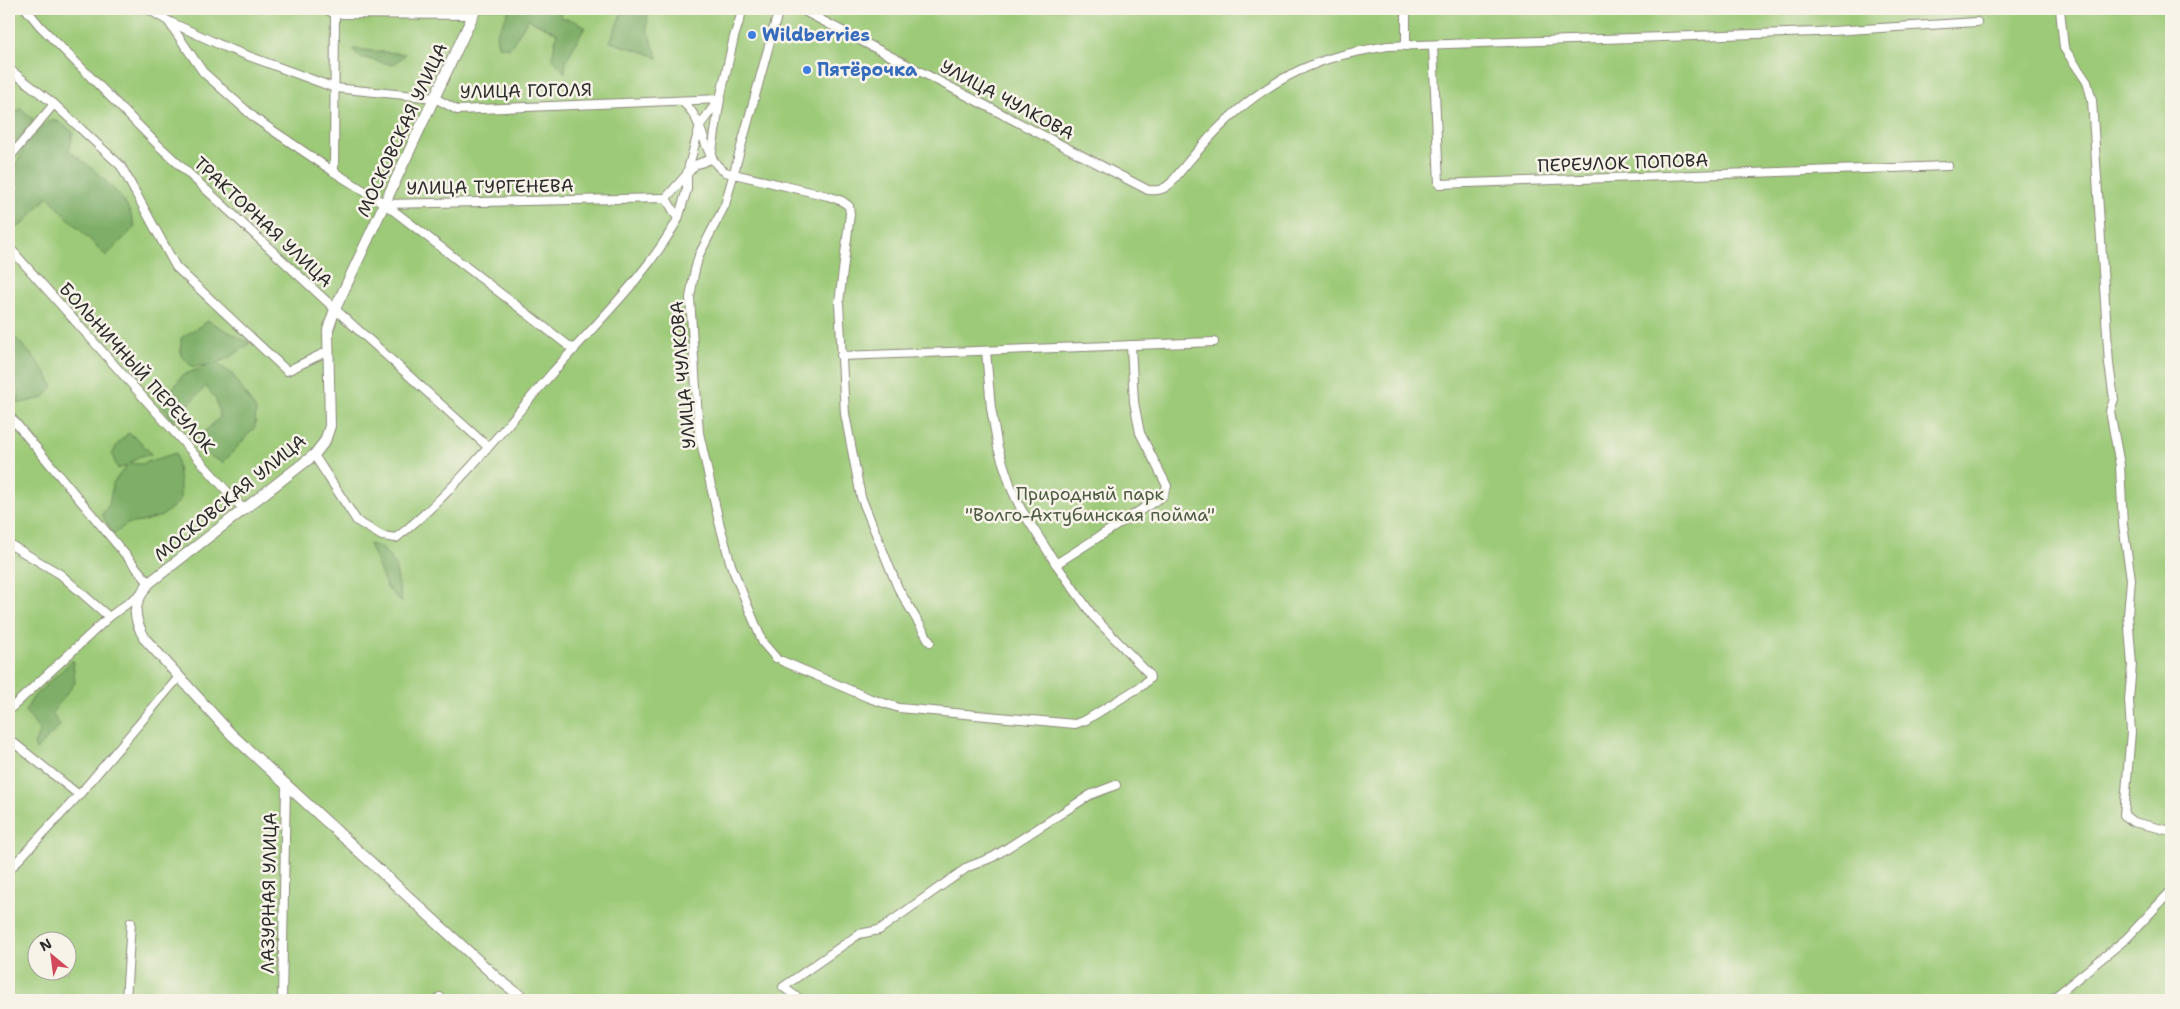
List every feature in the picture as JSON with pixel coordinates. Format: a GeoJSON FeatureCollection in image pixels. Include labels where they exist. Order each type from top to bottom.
{"type":"FeatureCollection","features":[{"type":"Feature","properties":{"kind":"street","name":"ТРАКТОРНАЯ УЛИЦА"},"geometry":{"type":"LineString","coordinates":[[26,9],[40,26],[158,145],[488,447]]}},
{"type":"Feature","properties":{"kind":"street","name":"УЛИЦА ТУРГЕНЕВА"},"geometry":{"type":"LineString","coordinates":[[148,9],[168,21],[203,72],[256,119],[334,172],[386,204],[666,198]]}},
{"type":"Feature","properties":{"kind":"street"},"geometry":{"type":"LineString","coordinates":[[325,9],[335,11],[475,12]]}},
{"type":"Feature","properties":{"kind":"street"},"geometry":{"type":"LineString","coordinates":[[711,158],[720,99],[734,37],[743,9]]}},
{"type":"Feature","properties":{"kind":"street","name":"УЛИЦА ЧУЛКОВА"},"geometry":{"type":"LineString","coordinates":[[779,9],[735,173],[725,205],[700,255],[694,274],[690,298],[699,433],[719,522],[731,565],[763,643],[779,660],[869,698],[899,708],[1075,724],[1086,720],[1150,678],[1093,616],[1056,564]]}},
{"type":"Feature","properties":{"kind":"street","name":"УЛИЦА ЧУЛКОВА"},"geometry":{"type":"LineString","coordinates":[[800,9],[1148,190],[1156,191],[1165,188],[1204,141],[1231,114],[1250,99],[1288,75],[1318,62],[1349,53],[1388,46],[1406,46]]}},
{"type":"Feature","properties":{"kind":"street"},"geometry":{"type":"LineString","coordinates":[[1406,9],[1406,46],[1816,32],[1978,22]]}},
{"type":"Feature","properties":{"kind":"street"},"geometry":{"type":"LineString","coordinates":[[2060,9],[2064,48],[2087,82],[2092,100],[2109,364],[2114,399],[2110,411],[2120,465],[2124,525],[2132,579],[2128,615],[2132,665],[2129,700],[2131,732],[2124,815],[2133,822],[2171,830]]}},
{"type":"Feature","properties":{"kind":"street"},"geometry":{"type":"LineString","coordinates":[[334,172],[335,11]]}},
{"type":"Feature","properties":{"kind":"street","name":"МОСКОВСКАЯ УЛИЦА"},"geometry":{"type":"LineString","coordinates":[[9,710],[109,617],[139,595],[149,583],[314,455],[325,441],[330,426],[328,330],[335,309],[475,12]]}},
{"type":"Feature","properties":{"kind":"street","name":"УЛИЦА ГОГОЛЯ"},"geometry":{"type":"LineString","coordinates":[[168,21],[227,48],[335,88],[435,98],[457,110],[720,99]]}},
{"type":"Feature","properties":{"kind":"street","name":"ПЕРЕУЛОК ПОПОВА"},"geometry":{"type":"LineString","coordinates":[[1433,46],[1438,184],[1948,166]]}},
{"type":"Feature","properties":{"kind":"street"},"geometry":{"type":"LineString","coordinates":[[9,69],[54,104],[121,166],[176,267],[287,371],[328,351]]}},
{"type":"Feature","properties":{"kind":"street"},"geometry":{"type":"LineString","coordinates":[[314,455],[357,521],[382,536],[396,538],[451,488],[632,286],[652,261],[678,219],[687,189],[687,173],[700,125],[720,99]]}},
{"type":"Feature","properties":{"kind":"street"},"geometry":{"type":"LineString","coordinates":[[681,101],[689,106],[700,125],[711,158],[725,172],[828,196],[842,201],[848,206],[850,214],[839,303],[845,414],[860,496],[898,588],[930,642]]}},
{"type":"Feature","properties":{"kind":"street"},"geometry":{"type":"LineString","coordinates":[[9,158],[54,104]]}},
{"type":"Feature","properties":{"kind":"street"},"geometry":{"type":"LineString","coordinates":[[678,219],[666,198],[695,164],[711,158]]}},
{"type":"Feature","properties":{"kind":"street"},"geometry":{"type":"LineString","coordinates":[[386,204],[574,350]]}},
{"type":"Feature","properties":{"kind":"street","name":"БОЛЬНИЧНЫЙ ПЕРЕУЛОК"},"geometry":{"type":"LineString","coordinates":[[9,247],[243,509]]}},
{"type":"Feature","properties":{"kind":"street"},"geometry":{"type":"LineString","coordinates":[[842,356],[1214,342]]}},
{"type":"Feature","properties":{"kind":"street"},"geometry":{"type":"LineString","coordinates":[[986,350],[991,408],[998,448],[1012,490],[1021,509],[1056,564],[1163,496],[1167,486],[1140,433],[1134,402],[1131,345]]}},
{"type":"Feature","properties":{"kind":"street"},"geometry":{"type":"LineString","coordinates":[[9,414],[149,583]]}},
{"type":"Feature","properties":{"kind":"street"},"geometry":{"type":"LineString","coordinates":[[9,544],[60,574],[109,617]]}},
{"type":"Feature","properties":{"kind":"street"},"geometry":{"type":"LineString","coordinates":[[139,595],[135,610],[136,624],[145,639],[230,734],[497,978],[526,1000]]}},
{"type":"Feature","properties":{"kind":"street"},"geometry":{"type":"LineString","coordinates":[[9,870],[79,795],[178,678]]}},
{"type":"Feature","properties":{"kind":"street"},"geometry":{"type":"LineString","coordinates":[[9,739],[79,795]]}},
{"type":"Feature","properties":{"kind":"street","name":"ЛАЗУРНАЯ УЛИЦА"},"geometry":{"type":"LineString","coordinates":[[282,1000],[286,785]]}},
{"type":"Feature","properties":{"kind":"street"},"geometry":{"type":"LineString","coordinates":[[801,1000],[783,987],[859,934],[879,930],[968,867],[993,858],[1090,795],[1116,785]]}},
{"type":"Feature","properties":{"kind":"street"},"geometry":{"type":"LineString","coordinates":[[2051,1000],[2127,938],[2171,891]]}},
{"type":"Feature","properties":{"kind":"street"},"geometry":{"type":"LineString","coordinates":[[126,1000],[131,922]]}},
{"type":"Feature","properties":{"kind":"green space","name":"Природный парк \"Волго-Ахтубинская пойма\""},"geometry":{"type":"Polygon","coordinates":[[[9,9],[2171,9],[2171,1000],[9,1000],[9,9]]]}},
{"type":"Feature","properties":{"kind":"green space"},"geometry":{"type":"Polygon","coordinates":[[[510,9],[562,9],[560,17],[575,21],[585,27],[566,61],[565,73],[552,58],[557,33],[528,19],[510,48],[498,46],[496,35],[510,9]]]}},
{"type":"Feature","properties":{"kind":"green space"},"geometry":{"type":"Polygon","coordinates":[[[623,9],[648,9],[647,29],[658,58],[610,42],[623,9]]]}},
{"type":"Feature","properties":{"kind":"green space"},"geometry":{"type":"Polygon","coordinates":[[[353,49],[406,54],[393,65],[359,57],[353,49]]]}},
{"type":"Feature","properties":{"kind":"green space"},"geometry":{"type":"Polygon","coordinates":[[[21,108],[33,119],[28,129],[9,146],[9,118],[21,108]]]}},
{"type":"Feature","properties":{"kind":"green space"},"geometry":{"type":"Polygon","coordinates":[[[51,120],[59,122],[73,132],[69,151],[110,185],[128,208],[135,227],[106,256],[48,196],[23,224],[9,231],[9,197],[20,189],[12,171],[22,153],[28,136],[51,120]]]}},
{"type":"Feature","properties":{"kind":"green space"},"geometry":{"type":"Polygon","coordinates":[[[208,321],[250,343],[231,357],[216,363],[232,374],[256,410],[255,427],[223,463],[202,452],[198,438],[220,417],[216,400],[206,386],[172,423],[167,411],[161,404],[183,375],[210,365],[193,367],[181,356],[181,338],[208,321]]]}},
{"type":"Feature","properties":{"kind":"green space"},"geometry":{"type":"Polygon","coordinates":[[[9,332],[34,357],[53,386],[43,398],[17,404],[20,391],[9,386],[9,332]]]}},
{"type":"Feature","properties":{"kind":"green space"},"geometry":{"type":"Polygon","coordinates":[[[128,433],[138,439],[152,455],[140,456],[130,463],[141,464],[176,453],[180,482],[180,501],[162,516],[127,524],[113,535],[102,514],[109,505],[113,483],[127,465],[118,469],[112,455],[117,445],[128,433]]]}},
{"type":"Feature","properties":{"kind":"green space"},"geometry":{"type":"Polygon","coordinates":[[[369,544],[381,547],[395,564],[402,603],[387,588],[369,544]]]}},
{"type":"Feature","properties":{"kind":"green space"},"geometry":{"type":"Polygon","coordinates":[[[73,660],[75,683],[52,713],[60,726],[36,750],[34,744],[40,731],[25,711],[34,696],[73,660]]]}},
{"type":"Feature","properties":{"kind":"place","name":"Wildberries"},"geometry":{"type":"Point","coordinates":[752,35]}},
{"type":"Feature","properties":{"kind":"place","name":"Пятёрочка"},"geometry":{"type":"Point","coordinates":[807,70]}}]}
